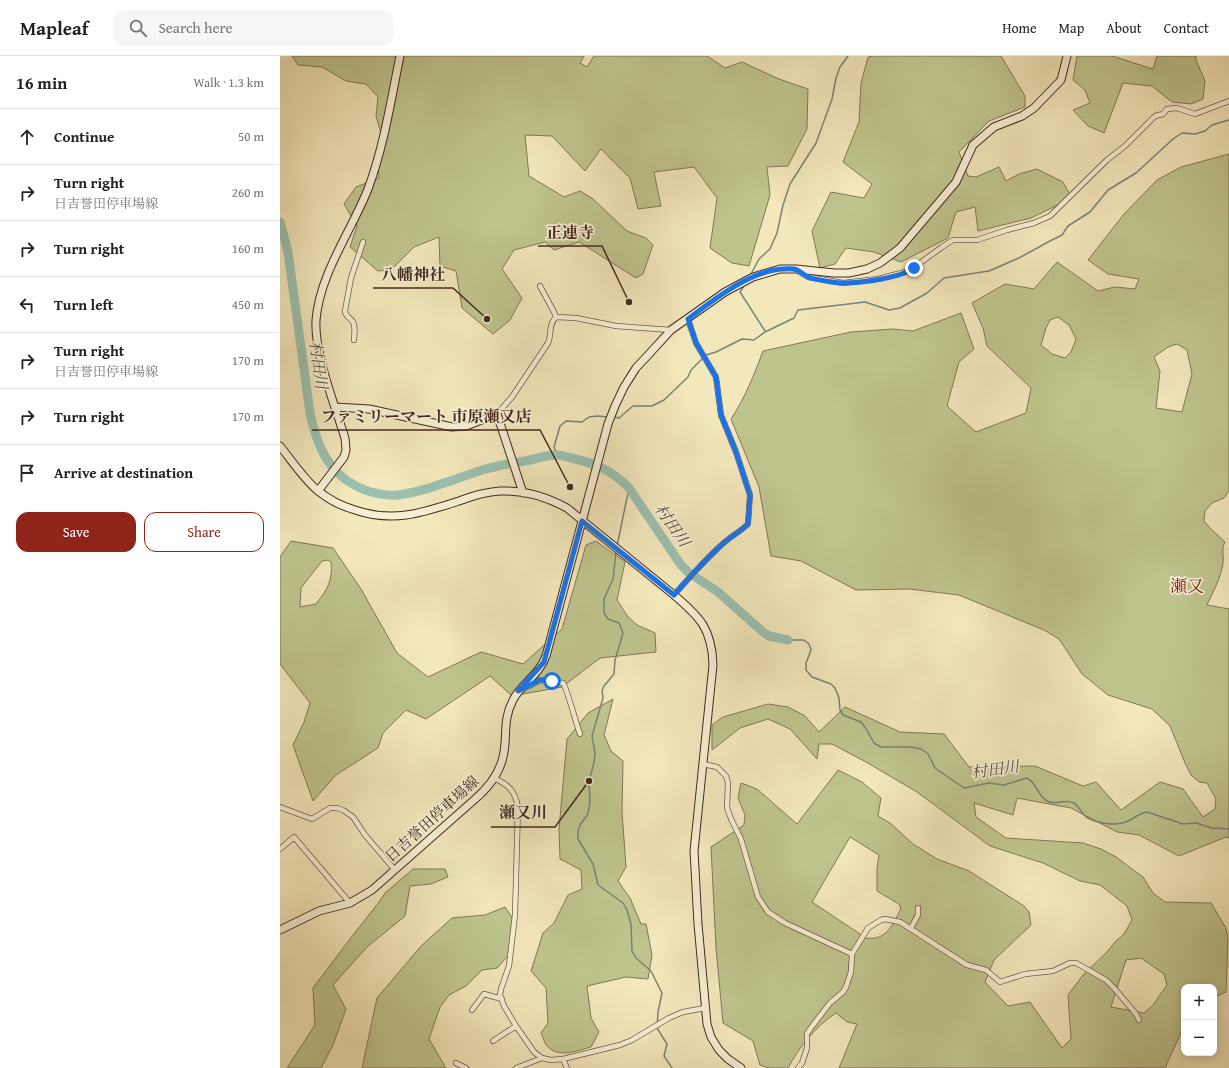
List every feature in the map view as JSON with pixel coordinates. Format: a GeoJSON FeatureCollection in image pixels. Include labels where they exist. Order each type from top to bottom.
{"type":"FeatureCollection","features":[{"type":"Feature","properties":{"kind":"main road"},"geometry":{"type":"LineString","coordinates":[[318,491],[344,457],[346,443],[319,350],[316,321],[326,279],[361,206],[373,173],[386,124],[400,56]]}},
{"type":"Feature","properties":{"kind":"main road","name":"日吉誉田停車場線"},"geometry":{"type":"LineString","coordinates":[[280,930],[325,909],[350,903],[372,890],[474,800],[494,778],[503,759],[504,730],[507,714],[512,700],[518,691],[544,662],[602,446],[615,406],[624,387],[636,368],[671,330],[725,292],[747,280],[780,269],[834,273],[860,271],[880,263],[900,248],[956,182],[973,145],[994,127],[1022,116],[1034,108],[1061,80],[1067,56]]}},
{"type":"Feature","properties":{"kind":"main road"},"geometry":{"type":"LineString","coordinates":[[335,407],[369,409],[452,427],[466,426],[497,414],[523,493]]}},
{"type":"Feature","properties":{"kind":"main road"},"geometry":{"type":"LineString","coordinates":[[280,446],[307,480],[318,491],[330,500],[365,514],[389,517],[422,513],[481,494],[500,491],[523,493],[558,503],[567,508],[674,595],[691,610],[704,625],[709,637],[713,665],[694,851],[706,1024],[711,1037],[724,1055],[741,1068]]}},
{"type":"Feature","properties":{"kind":"street"},"geometry":{"type":"LineString","coordinates":[[796,269],[808,277],[843,283],[878,279],[909,271],[954,240],[977,240],[1034,223],[1050,216],[1107,160],[1125,146],[1155,116],[1163,114],[1167,109],[1177,108],[1195,114],[1229,101]]}},
{"type":"Feature","properties":{"kind":"street"},"geometry":{"type":"LineString","coordinates":[[354,340],[354,325],[353,322],[346,316],[345,311],[351,278],[363,242]]}},
{"type":"Feature","properties":{"kind":"street"},"geometry":{"type":"LineString","coordinates":[[540,286],[556,317]]}},
{"type":"Feature","properties":{"kind":"street"},"geometry":{"type":"LineString","coordinates":[[556,317],[576,318],[616,326],[671,330]]}},
{"type":"Feature","properties":{"kind":"street"},"geometry":{"type":"LineString","coordinates":[[497,414],[516,391],[548,343],[550,324],[556,317]]}},
{"type":"Feature","properties":{"kind":"street"},"geometry":{"type":"LineString","coordinates":[[674,595],[704,562],[727,540],[748,524],[750,495],[736,452],[721,415],[716,377],[696,343],[688,319]]}},
{"type":"Feature","properties":{"kind":"street"},"geometry":{"type":"LineString","coordinates":[[518,691],[540,680],[562,683],[567,689],[580,734]]}},
{"type":"Feature","properties":{"kind":"street"},"geometry":{"type":"LineString","coordinates":[[703,764],[717,767],[726,776],[728,783],[727,808],[742,839],[758,897],[768,912],[785,923],[852,954]]}},
{"type":"Feature","properties":{"kind":"street"},"geometry":{"type":"LineString","coordinates":[[494,778],[510,788],[516,797],[518,807],[515,915],[509,966],[500,995],[516,1026],[534,1052],[542,1058],[551,1060],[563,1059],[620,1045],[632,1040],[669,1018],[683,1012],[705,1008]]}},
{"type":"Feature","properties":{"kind":"street"},"geometry":{"type":"LineString","coordinates":[[280,806],[312,819],[330,808],[343,810],[353,817],[365,835],[395,870]]}},
{"type":"Feature","properties":{"kind":"street"},"geometry":{"type":"LineString","coordinates":[[280,849],[294,837],[350,903]]}},
{"type":"Feature","properties":{"kind":"street"},"geometry":{"type":"LineString","coordinates":[[911,928],[918,915],[918,908]]}},
{"type":"Feature","properties":{"kind":"street"},"geometry":{"type":"LineString","coordinates":[[798,1068],[807,1048],[807,1034],[828,1006],[843,992],[851,972],[852,954],[868,928],[881,920],[896,921],[911,928],[967,965],[986,970],[1000,982],[1026,974],[1054,971],[1070,963],[1076,962],[1106,980],[1127,1003],[1139,1020]]}},
{"type":"Feature","properties":{"kind":"street"},"geometry":{"type":"LineString","coordinates":[[472,1010],[484,994],[502,999]]}},
{"type":"Feature","properties":{"kind":"street"},"geometry":{"type":"LineString","coordinates":[[493,1042],[516,1026]]}},
{"type":"Feature","properties":{"kind":"street"},"geometry":{"type":"LineString","coordinates":[[516,1068],[542,1058]]}},
{"type":"Feature","properties":{"kind":"street"},"geometry":{"type":"LineString","coordinates":[[563,1059],[566,1068]]}},
{"type":"Feature","properties":{"kind":"street"},"geometry":{"type":"LineString","coordinates":[[456,1063],[466,1068]]}},
{"type":"Feature","properties":{"kind":"green space"},"geometry":{"type":"Polygon","coordinates":[[[292,56],[584,56],[580,63],[587,67],[594,56],[707,56],[725,68],[742,62],[779,79],[808,89],[807,129],[788,166],[767,167],[770,195],[749,266],[732,263],[710,248],[717,198],[694,167],[654,172],[661,206],[638,209],[630,178],[601,149],[585,171],[552,136],[525,135],[529,176],[564,197],[580,191],[593,199],[627,231],[646,238],[653,245],[643,274],[636,278],[579,242],[554,250],[545,242],[514,250],[502,269],[522,298],[510,320],[493,334],[462,308],[456,271],[440,266],[439,237],[414,247],[391,270],[378,271],[350,247],[357,226],[344,204],[356,187],[379,178],[377,153],[382,137],[376,116],[378,97],[366,84],[346,81],[322,67],[298,65],[292,56]]]}},
{"type":"Feature","properties":{"kind":"green space"},"geometry":{"type":"Polygon","coordinates":[[[1001,56],[1025,96],[1025,107],[989,121],[959,152],[968,176],[976,177],[999,167],[1006,181],[1019,174],[1037,169],[1063,182],[1072,198],[1031,218],[978,231],[975,207],[956,212],[948,238],[901,262],[874,252],[846,248],[835,264],[820,268],[812,231],[831,192],[864,198],[872,184],[843,162],[859,122],[861,83],[868,57],[1001,56]]]}},
{"type":"Feature","properties":{"kind":"green space"},"geometry":{"type":"Polygon","coordinates":[[[1077,56],[1112,56],[1153,69],[1157,56],[1196,56],[1196,60],[1205,81],[1203,99],[1191,104],[1172,102],[1152,86],[1123,83],[1104,133],[1088,126],[1073,110],[1090,103],[1085,90],[1073,80],[1077,56]]]}},
{"type":"Feature","properties":{"kind":"green space"},"geometry":{"type":"Polygon","coordinates":[[[1229,154],[1229,491],[1224,498],[1212,503],[1205,511],[1204,521],[1225,542],[1223,547],[1223,563],[1220,574],[1207,605],[1229,609],[1229,838],[1226,837],[1179,856],[1139,835],[1117,832],[1071,808],[1017,798],[1013,815],[974,803],[976,817],[1006,838],[1083,843],[1101,849],[1116,857],[1143,877],[1153,893],[1165,902],[1211,903],[1226,928],[1228,939],[1226,992],[1217,996],[1217,984],[1181,984],[1181,1033],[1165,1068],[839,1068],[857,1024],[847,1022],[836,1013],[815,1031],[797,1052],[788,1068],[769,1068],[760,1065],[753,1041],[723,1023],[716,948],[711,847],[744,825],[745,815],[738,798],[741,783],[757,789],[797,824],[838,770],[862,782],[881,798],[878,816],[890,823],[913,844],[937,859],[969,871],[1024,906],[1029,912],[1031,925],[994,960],[985,982],[1008,1006],[1030,1002],[1062,1048],[1071,1039],[1068,995],[1083,975],[1124,934],[1132,920],[1127,906],[1100,885],[1080,881],[1043,863],[990,846],[917,792],[832,744],[819,744],[817,759],[790,729],[768,719],[740,728],[712,750],[712,725],[723,717],[768,704],[788,707],[805,716],[819,732],[845,707],[900,732],[944,734],[969,767],[1035,766],[1083,786],[1096,782],[1121,810],[1160,782],[1183,789],[1203,817],[1215,809],[1216,799],[1207,783],[1199,782],[1191,775],[1170,726],[1152,709],[1108,695],[1082,674],[1059,639],[1044,630],[959,595],[909,589],[856,590],[801,561],[771,556],[759,487],[731,419],[753,378],[763,351],[851,332],[892,329],[913,331],[961,313],[974,349],[959,362],[947,406],[976,432],[1026,413],[1031,388],[987,346],[983,328],[972,303],[1005,284],[1034,289],[1057,262],[1098,291],[1115,287],[1135,289],[1139,279],[1108,274],[1088,260],[1124,214],[1157,180],[1181,167],[1229,154]],[[1058,317],[1050,320],[1041,345],[1052,354],[1065,358],[1071,352],[1076,339],[1069,325],[1058,317]],[[1177,344],[1168,347],[1154,357],[1160,371],[1156,408],[1182,412],[1192,374],[1187,350],[1177,344]],[[850,837],[812,902],[866,938],[879,937],[888,931],[892,926],[901,909],[899,904],[877,891],[877,868],[879,855],[850,837]],[[1141,958],[1126,960],[1111,1007],[1144,1013],[1153,1005],[1167,985],[1164,974],[1141,958]]]}},
{"type":"Feature","properties":{"kind":"green space"},"geometry":{"type":"Polygon","coordinates":[[[291,541],[333,548],[361,589],[397,653],[428,677],[481,652],[523,664],[562,629],[586,545],[596,541],[625,562],[617,600],[628,617],[637,625],[655,633],[656,652],[600,658],[562,687],[512,696],[490,676],[426,719],[406,710],[383,733],[378,748],[336,775],[313,801],[293,745],[304,722],[310,703],[280,664],[280,557],[291,541]],[[328,560],[322,561],[301,588],[300,607],[316,604],[323,594],[330,580],[331,562],[328,560]]]}},
{"type":"Feature","properties":{"kind":"green space"},"geometry":{"type":"Polygon","coordinates":[[[613,699],[604,735],[611,751],[623,761],[622,812],[626,867],[618,881],[630,898],[641,924],[646,924],[652,955],[648,979],[626,977],[587,986],[591,1018],[599,1032],[591,1047],[573,1052],[562,1053],[556,1052],[546,1045],[541,1033],[548,1023],[546,988],[531,971],[543,933],[554,923],[568,895],[582,889],[581,870],[560,859],[559,829],[567,739],[588,713],[613,699]]]}},
{"type":"Feature","properties":{"kind":"green space"},"geometry":{"type":"Polygon","coordinates":[[[413,869],[445,869],[448,877],[431,884],[410,886],[405,916],[367,947],[333,985],[346,1009],[333,1045],[321,1068],[287,1068],[315,1025],[313,988],[385,893],[413,869]]]}},
{"type":"Feature","properties":{"kind":"green space"},"geometry":{"type":"Polygon","coordinates":[[[505,907],[516,923],[508,956],[497,968],[482,970],[466,986],[449,995],[440,1007],[429,1039],[446,1068],[362,1068],[377,998],[421,946],[452,918],[485,915],[505,907]]]}},
{"type":"Feature","properties":{"kind":"waterway"},"geometry":{"type":"LineString","coordinates":[[750,276],[759,259],[770,249],[777,233],[783,205],[790,184],[816,143],[832,99],[836,78],[840,67],[848,56]]}},
{"type":"Feature","properties":{"kind":"waterway"},"geometry":{"type":"LineString","coordinates":[[614,417],[619,418],[633,406],[652,406],[664,400],[688,377],[691,370],[706,355],[716,352],[742,339],[754,340],[765,332],[794,318],[798,310],[865,302],[889,310],[900,308],[927,293],[944,278],[989,271],[1019,258],[1062,235],[1068,226],[1090,212],[1108,190],[1136,173],[1173,139],[1182,133],[1195,134],[1205,131],[1212,125],[1229,120]]}},
{"type":"Feature","properties":{"kind":"waterway","name":"村田川"},"geometry":{"type":"LineString","coordinates":[[280,222],[288,252],[313,427],[317,440],[329,462],[346,480],[371,492],[384,495],[395,495],[430,488],[488,468],[543,457],[557,455],[596,465],[610,472],[629,488],[681,565],[688,572],[718,592],[763,632],[769,636],[788,640]]}},
{"type":"Feature","properties":{"kind":"waterway"},"geometry":{"type":"LineString","coordinates":[[744,286],[740,292],[765,331]]}},
{"type":"Feature","properties":{"kind":"waterway"},"geometry":{"type":"LineString","coordinates":[[557,455],[554,447],[560,426],[566,421],[582,422],[589,417],[608,417]]}},
{"type":"Feature","properties":{"kind":"waterway"},"geometry":{"type":"LineString","coordinates":[[617,546],[629,488]]}},
{"type":"Feature","properties":{"kind":"waterway"},"geometry":{"type":"LineString","coordinates":[[616,552],[613,579],[604,599],[604,613],[608,619],[619,623],[623,633],[615,660],[614,674],[604,686],[602,691],[603,698],[592,736],[595,753],[589,781],[590,802],[588,814],[580,825],[578,831],[578,839],[593,864],[598,885],[623,903],[627,910],[631,924],[632,951],[636,958],[651,971],[662,993],[658,1012],[657,1028],[667,1044],[664,1056],[672,1068]]}},
{"type":"Feature","properties":{"kind":"waterway","name":"村田川"},"geometry":{"type":"LineString","coordinates":[[788,640],[804,640],[809,644],[811,650],[806,663],[806,670],[812,677],[831,684],[835,688],[839,698],[840,710],[843,715],[861,722],[874,743],[881,747],[911,747],[921,749],[928,754],[935,768],[964,788],[989,783],[1004,785],[1027,778],[1033,783],[1041,796],[1047,801],[1053,803],[1067,801],[1074,803],[1086,817],[1102,823],[1114,824],[1125,822],[1147,812],[1183,824],[1196,823],[1212,828],[1229,829]]}},
{"type":"Feature","properties":{"kind":"place","name":"正連寺"},"geometry":{"type":"Point","coordinates":[629,302]}},
{"type":"Feature","properties":{"kind":"place","name":"八幡神社"},"geometry":{"type":"Point","coordinates":[487,319]}},
{"type":"Feature","properties":{"kind":"place","name":"ファミリーマート 市原瀬又店"},"geometry":{"type":"Point","coordinates":[570,487]}},
{"type":"Feature","properties":{"kind":"place","name":"瀬又川"},"geometry":{"type":"Point","coordinates":[589,781]}},
{"type":"Feature","properties":{"kind":"district","name":"瀬又"},"geometry":{"type":"Point","coordinates":[1187,586]}},
{"type":"Feature","properties":{"kind":"route"},"geometry":{"type":"LineString","coordinates":[[552,681],[540,680],[518,691],[544,662],[582,521],[674,595],[704,562],[727,540],[748,524],[750,495],[736,452],[723,422],[719,406],[716,377],[696,343],[688,319],[740,283],[780,269],[796,269],[808,277],[843,283],[878,279],[909,271],[914,268]]}}]}
